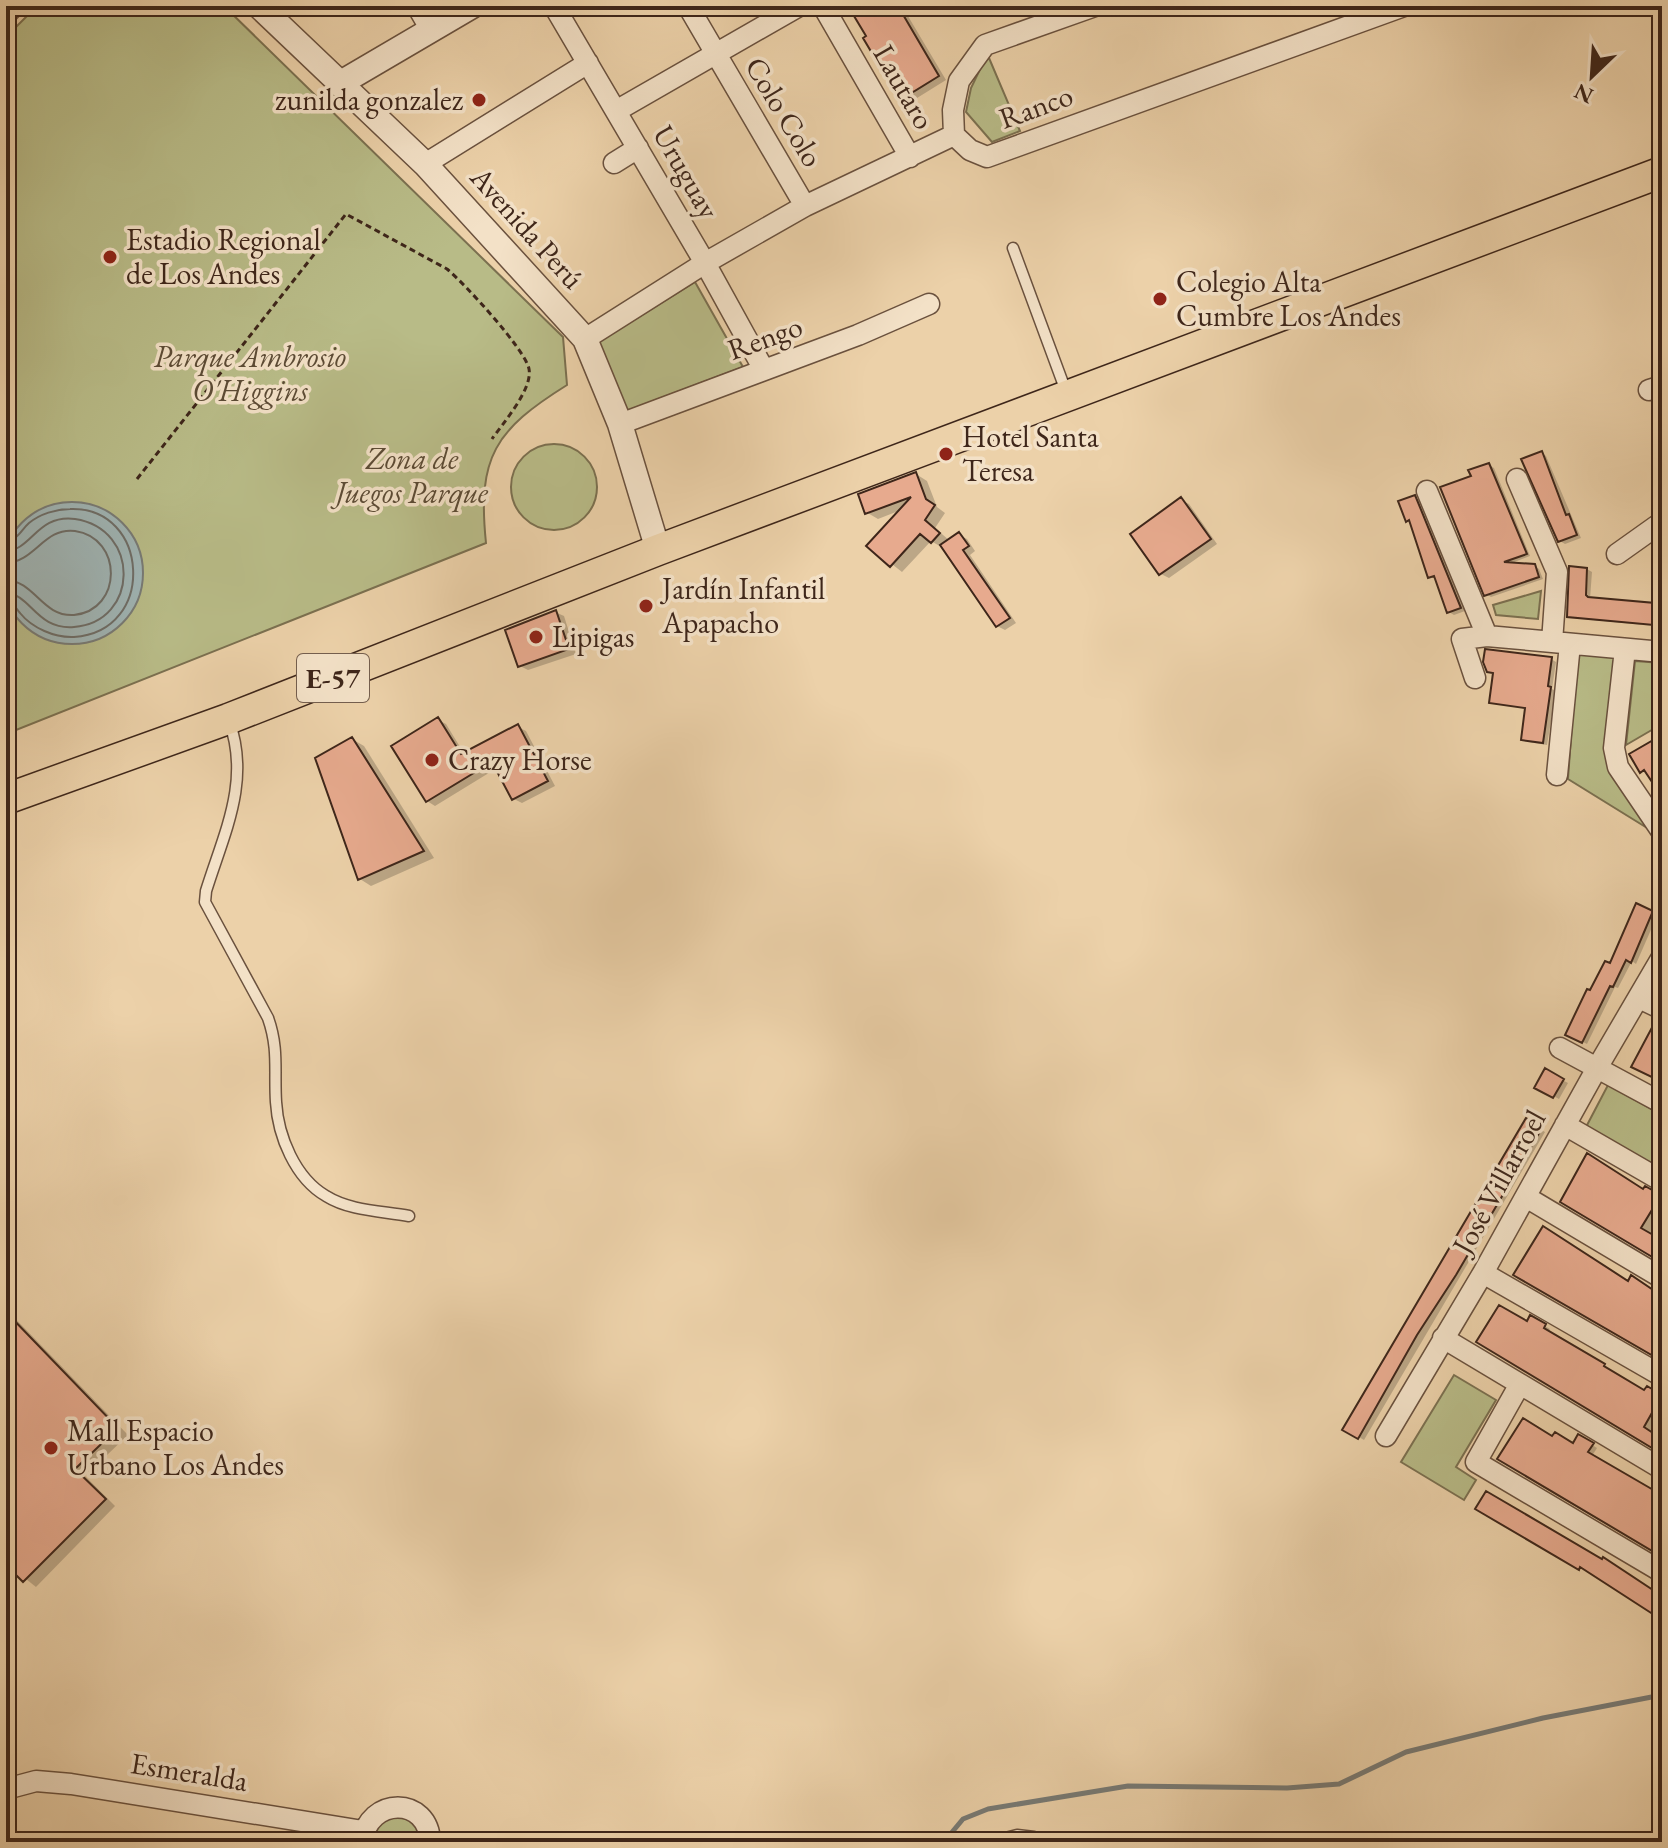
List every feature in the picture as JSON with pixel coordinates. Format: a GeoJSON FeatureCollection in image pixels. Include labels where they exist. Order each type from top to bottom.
{"type":"FeatureCollection","features":[{"type":"Feature","properties":{"kind":"main road","name":"E-57"},"geometry":{"type":"LineString","coordinates":[[6,799],[228,719],[658,550],[1662,172]]}},
{"type":"Feature","properties":{"kind":"street"},"geometry":{"type":"LineString","coordinates":[[6,14],[14,6]]}},
{"type":"Feature","properties":{"kind":"street","name":"Avenida Perú"},"geometry":{"type":"LineString","coordinates":[[259,6],[425,164],[585,339],[620,424],[658,550]]}},
{"type":"Feature","properties":{"kind":"street"},"geometry":{"type":"LineString","coordinates":[[417,6],[431,30]]}},
{"type":"Feature","properties":{"kind":"street"},"geometry":{"type":"LineString","coordinates":[[339,84],[472,6]]}},
{"type":"Feature","properties":{"kind":"street","name":"Uruguay"},"geometry":{"type":"LineString","coordinates":[[554,6],[764,370]]}},
{"type":"Feature","properties":{"kind":"street","name":"Colo Colo"},"geometry":{"type":"LineString","coordinates":[[688,6],[805,206]]}},
{"type":"Feature","properties":{"kind":"street"},"geometry":{"type":"LineString","coordinates":[[616,111],[799,6]]}},
{"type":"Feature","properties":{"kind":"street","name":"Lautaro"},"geometry":{"type":"LineString","coordinates":[[823,6],[910,157]]}},
{"type":"Feature","properties":{"kind":"street"},"geometry":{"type":"LineString","coordinates":[[585,339],[705,263],[805,206],[954,135],[953,110],[959,81],[985,45],[1052,13],[1095,6]]}},
{"type":"Feature","properties":{"kind":"street","name":"Ranco"},"geometry":{"type":"LineString","coordinates":[[954,135],[970,150],[987,157],[1404,6]]}},
{"type":"Feature","properties":{"kind":"street"},"geometry":{"type":"LineString","coordinates":[[425,164],[588,63]]}},
{"type":"Feature","properties":{"kind":"street"},"geometry":{"type":"LineString","coordinates":[[614,163],[638,148]]}},
{"type":"Feature","properties":{"kind":"street","name":"Rengo"},"geometry":{"type":"LineString","coordinates":[[620,424],[858,335],[929,304]]}},
{"type":"Feature","properties":{"kind":"street"},"geometry":{"type":"LineString","coordinates":[[1517,479],[1557,572],[1561,643],[1557,775]]}},
{"type":"Feature","properties":{"kind":"street"},"geometry":{"type":"LineString","coordinates":[[1427,491],[1487,636]]}},
{"type":"Feature","properties":{"kind":"street"},"geometry":{"type":"LineString","coordinates":[[1617,554],[1662,522]]}},
{"type":"Feature","properties":{"kind":"street"},"geometry":{"type":"LineString","coordinates":[[1475,678],[1462,639],[1487,636],[1662,652]]}},
{"type":"Feature","properties":{"kind":"street"},"geometry":{"type":"LineString","coordinates":[[1625,649],[1614,748],[1618,767],[1662,832]]}},
{"type":"Feature","properties":{"kind":"street","name":"José Villarroel"},"geometry":{"type":"LineString","coordinates":[[1386,1436],[1483,1273],[1662,957]]}},
{"type":"Feature","properties":{"kind":"street"},"geometry":{"type":"LineString","coordinates":[[1639,998],[1662,1009]]}},
{"type":"Feature","properties":{"kind":"street"},"geometry":{"type":"LineString","coordinates":[[1560,1048],[1662,1103]]}},
{"type":"Feature","properties":{"kind":"street"},"geometry":{"type":"LineString","coordinates":[[1565,1125],[1662,1181]]}},
{"type":"Feature","properties":{"kind":"street"},"geometry":{"type":"LineString","coordinates":[[1526,1197],[1662,1278]]}},
{"type":"Feature","properties":{"kind":"street"},"geometry":{"type":"LineString","coordinates":[[1483,1273],[1662,1376]]}},
{"type":"Feature","properties":{"kind":"street"},"geometry":{"type":"LineString","coordinates":[[1443,1338],[1662,1469]]}},
{"type":"Feature","properties":{"kind":"street"},"geometry":{"type":"LineString","coordinates":[[1520,1384],[1476,1462],[1662,1572]]}},
{"type":"Feature","properties":{"kind":"street","name":"Esmeralda"},"geometry":{"type":"LineString","coordinates":[[6,1789],[36,1781],[71,1784],[363,1836],[372,1817],[384,1809],[396,1807],[412,1810],[421,1818],[427,1826],[430,1842]]}},
{"type":"Feature","properties":{"kind":"lane"},"geometry":{"type":"LineString","coordinates":[[1013,248],[1068,396]]}},
{"type":"Feature","properties":{"kind":"lane"},"geometry":{"type":"LineString","coordinates":[[228,719],[239,761],[237,793],[205,902],[276,1038],[276,1101],[279,1125],[289,1153],[305,1178],[325,1196],[349,1206],[409,1216]]}},
{"type":"Feature","properties":{"kind":"lane"},"geometry":{"type":"LineString","coordinates":[[990,1842],[1017,1835],[1034,1837]]}},
{"type":"Feature","properties":{"kind":"path"},"geometry":{"type":"LineString","coordinates":[[137,479],[346,214],[447,269],[459,279],[519,351],[529,370],[526,390],[492,439]]}},
{"type":"Feature","properties":{"kind":"green space","name":"Parque Ambrosio O'Higgins"},"geometry":{"type":"Polygon","coordinates":[[[37,6],[224,6],[563,337],[567,385],[523,417],[507,432],[496,449],[485,488],[486,543],[6,734],[6,37],[37,6]]]}},
{"type":"Feature","properties":{"kind":"green space"},"geometry":{"type":"Polygon","coordinates":[[[989,58],[1020,131],[992,142],[966,112],[971,88],[984,61],[989,58]]]}},
{"type":"Feature","properties":{"kind":"green space"},"geometry":{"type":"Polygon","coordinates":[[[695,282],[743,367],[627,411],[597,343],[695,282]]]}},
{"type":"Feature","properties":{"kind":"green space"},"geometry":{"type":"Polygon","coordinates":[[[554,444],[571,447],[585,456],[594,470],[597,487],[594,504],[585,518],[571,527],[554,530],[537,527],[523,518],[514,504],[511,487],[514,470],[523,456],[537,447],[554,444]]]}},
{"type":"Feature","properties":{"kind":"green space"},"geometry":{"type":"Polygon","coordinates":[[[1541,591],[1538,619],[1496,615],[1493,605],[1541,591]]]}},
{"type":"Feature","properties":{"kind":"green space"},"geometry":{"type":"Polygon","coordinates":[[[1577,652],[1617,657],[1607,753],[1652,831],[1568,779],[1577,652]]]}},
{"type":"Feature","properties":{"kind":"green space"},"geometry":{"type":"Polygon","coordinates":[[[1635,661],[1662,663],[1662,724],[1626,745],[1635,661]]]}},
{"type":"Feature","properties":{"kind":"green space"},"geometry":{"type":"Polygon","coordinates":[[[1608,1085],[1662,1115],[1662,1175],[1585,1129],[1608,1085]]]}},
{"type":"Feature","properties":{"kind":"green space"},"geometry":{"type":"Polygon","coordinates":[[[1454,1375],[1496,1400],[1456,1467],[1476,1480],[1464,1500],[1401,1462],[1454,1375]]]}},
{"type":"Feature","properties":{"kind":"green space"},"geometry":{"type":"Polygon","coordinates":[[[394,1814],[417,1822],[425,1842],[369,1842],[372,1827],[394,1814]]]}},
{"type":"Feature","properties":{"kind":"water"},"geometry":{"type":"Polygon","coordinates":[[[72,502],[99,507],[122,523],[138,546],[143,573],[138,600],[122,623],[99,639],[72,644],[45,639],[22,623],[6,600],[1,573],[6,546],[22,523],[45,507],[72,502]]]}},
{"type":"Feature","properties":{"kind":"building"},"geometry":{"type":"Polygon","coordinates":[[[848,6],[898,6],[939,76],[900,100],[848,6]]]}},
{"type":"Feature","properties":{"kind":"building"},"geometry":{"type":"Polygon","coordinates":[[[1542,451],[1566,515],[1569,514],[1577,535],[1558,542],[1521,459],[1542,451]]]}},
{"type":"Feature","properties":{"kind":"building"},"geometry":{"type":"Polygon","coordinates":[[[1489,463],[1527,554],[1504,562],[1535,564],[1539,577],[1484,596],[1440,487],[1471,476],[1468,470],[1489,463]]]}},
{"type":"Feature","properties":{"kind":"building"},"geometry":{"type":"Polygon","coordinates":[[[916,472],[926,499],[935,505],[925,520],[940,533],[931,543],[920,534],[890,567],[866,546],[911,497],[865,514],[858,494],[916,472]]]}},
{"type":"Feature","properties":{"kind":"building"},"geometry":{"type":"Polygon","coordinates":[[[1415,495],[1461,608],[1447,613],[1434,576],[1428,578],[1409,520],[1406,522],[1398,501],[1415,495]]]}},
{"type":"Feature","properties":{"kind":"building"},"geometry":{"type":"Polygon","coordinates":[[[1181,497],[1211,539],[1159,575],[1130,534],[1181,497]]]}},
{"type":"Feature","properties":{"kind":"building"},"geometry":{"type":"Polygon","coordinates":[[[959,532],[969,546],[963,550],[1010,618],[996,627],[940,545],[959,532]]]}},
{"type":"Feature","properties":{"kind":"building"},"geometry":{"type":"Polygon","coordinates":[[[1569,566],[1587,568],[1588,597],[1655,603],[1654,625],[1567,617],[1569,566]]]}},
{"type":"Feature","properties":{"kind":"building","name":"Lipigas"},"geometry":{"type":"Polygon","coordinates":[[[556,610],[569,649],[518,667],[505,630],[556,610]]]}},
{"type":"Feature","properties":{"kind":"building"},"geometry":{"type":"Polygon","coordinates":[[[1485,649],[1552,657],[1543,743],[1521,740],[1525,708],[1489,703],[1493,673],[1487,672],[1483,662],[1485,649]]]}},
{"type":"Feature","properties":{"kind":"building"},"geometry":{"type":"Polygon","coordinates":[[[438,717],[461,754],[518,724],[548,781],[512,800],[492,762],[426,802],[391,746],[438,717]]]}},
{"type":"Feature","properties":{"kind":"building"},"geometry":{"type":"Polygon","coordinates":[[[1662,735],[1662,797],[1644,770],[1640,773],[1629,754],[1662,735]]]}},
{"type":"Feature","properties":{"kind":"building"},"geometry":{"type":"Polygon","coordinates":[[[352,737],[424,851],[358,880],[315,758],[352,737]]]}},
{"type":"Feature","properties":{"kind":"building"},"geometry":{"type":"Polygon","coordinates":[[[1636,903],[1653,911],[1631,963],[1626,960],[1613,987],[1610,986],[1582,1043],[1565,1035],[1587,989],[1590,990],[1605,961],[1610,963],[1636,903]]]}},
{"type":"Feature","properties":{"kind":"building"},"geometry":{"type":"Polygon","coordinates":[[[1656,1020],[1662,1022],[1662,1082],[1631,1067],[1656,1020]]]}},
{"type":"Feature","properties":{"kind":"building"},"geometry":{"type":"Polygon","coordinates":[[[1545,1068],[1564,1079],[1553,1098],[1534,1088],[1545,1068]]]}},
{"type":"Feature","properties":{"kind":"building"},"geometry":{"type":"Polygon","coordinates":[[[1526,1118],[1542,1128],[1358,1439],[1342,1430],[1526,1118]]]}},
{"type":"Feature","properties":{"kind":"building"},"geometry":{"type":"Polygon","coordinates":[[[1587,1153],[1643,1189],[1645,1186],[1661,1195],[1641,1228],[1662,1240],[1662,1257],[1659,1261],[1560,1202],[1587,1153]]]}},
{"type":"Feature","properties":{"kind":"building"},"geometry":{"type":"Polygon","coordinates":[[[1543,1226],[1628,1281],[1631,1275],[1662,1296],[1662,1361],[1513,1275],[1543,1226]]]}},
{"type":"Feature","properties":{"kind":"building"},"geometry":{"type":"Polygon","coordinates":[[[1499,1305],[1527,1321],[1530,1315],[1546,1324],[1544,1328],[1604,1366],[1644,1390],[1647,1386],[1662,1395],[1644,1427],[1662,1439],[1662,1454],[1476,1342],[1499,1305]]]}},
{"type":"Feature","properties":{"kind":"building","name":"Mall Espacio Urbano Los Andes"},"geometry":{"type":"Polygon","coordinates":[[[6,1312],[118,1428],[75,1469],[106,1499],[23,1582],[6,1565],[6,1312]]]}},
{"type":"Feature","properties":{"kind":"building"},"geometry":{"type":"Polygon","coordinates":[[[1523,1418],[1552,1436],[1555,1432],[1573,1443],[1578,1434],[1594,1443],[1588,1452],[1662,1495],[1662,1538],[1654,1552],[1497,1459],[1523,1418]]]}},
{"type":"Feature","properties":{"kind":"building"},"geometry":{"type":"Polygon","coordinates":[[[1486,1491],[1603,1557],[1662,1596],[1662,1620],[1580,1567],[1579,1570],[1475,1509],[1486,1491]]]}},
{"type":"Feature","properties":{"kind":"waterway"},"geometry":{"type":"LineString","coordinates":[[932,1842],[948,1837],[963,1819],[988,1809],[1128,1786],[1287,1788],[1339,1784],[1406,1752],[1543,1718],[1662,1695]]}},
{"type":"Feature","properties":{"kind":"place","name":"zunilda gonzalez"},"geometry":{"type":"Point","coordinates":[479,100]}},
{"type":"Feature","properties":{"kind":"place","name":"Estadio Regional de Los Andes"},"geometry":{"type":"Point","coordinates":[110,257]}},
{"type":"Feature","properties":{"kind":"place","name":"Colegio Alta Cumbre Los Andes"},"geometry":{"type":"Point","coordinates":[1160,299]}},
{"type":"Feature","properties":{"kind":"place","name":"Hotel Santa Teresa"},"geometry":{"type":"Point","coordinates":[946,454]}},
{"type":"Feature","properties":{"kind":"place","name":"Jardín Infantil Apapacho"},"geometry":{"type":"Point","coordinates":[646,606]}},
{"type":"Feature","properties":{"kind":"place","name":"Lipigas"},"geometry":{"type":"Point","coordinates":[536,637]}},
{"type":"Feature","properties":{"kind":"place","name":"Crazy Horse"},"geometry":{"type":"Point","coordinates":[432,760]}},
{"type":"Feature","properties":{"kind":"place","name":"Mall Espacio Urbano Los Andes"},"geometry":{"type":"Point","coordinates":[51,1448]}},
{"type":"Feature","properties":{"kind":"park label","name":"Zona de Juegos Parque"},"geometry":{"type":"Point","coordinates":[412,476]}}]}
